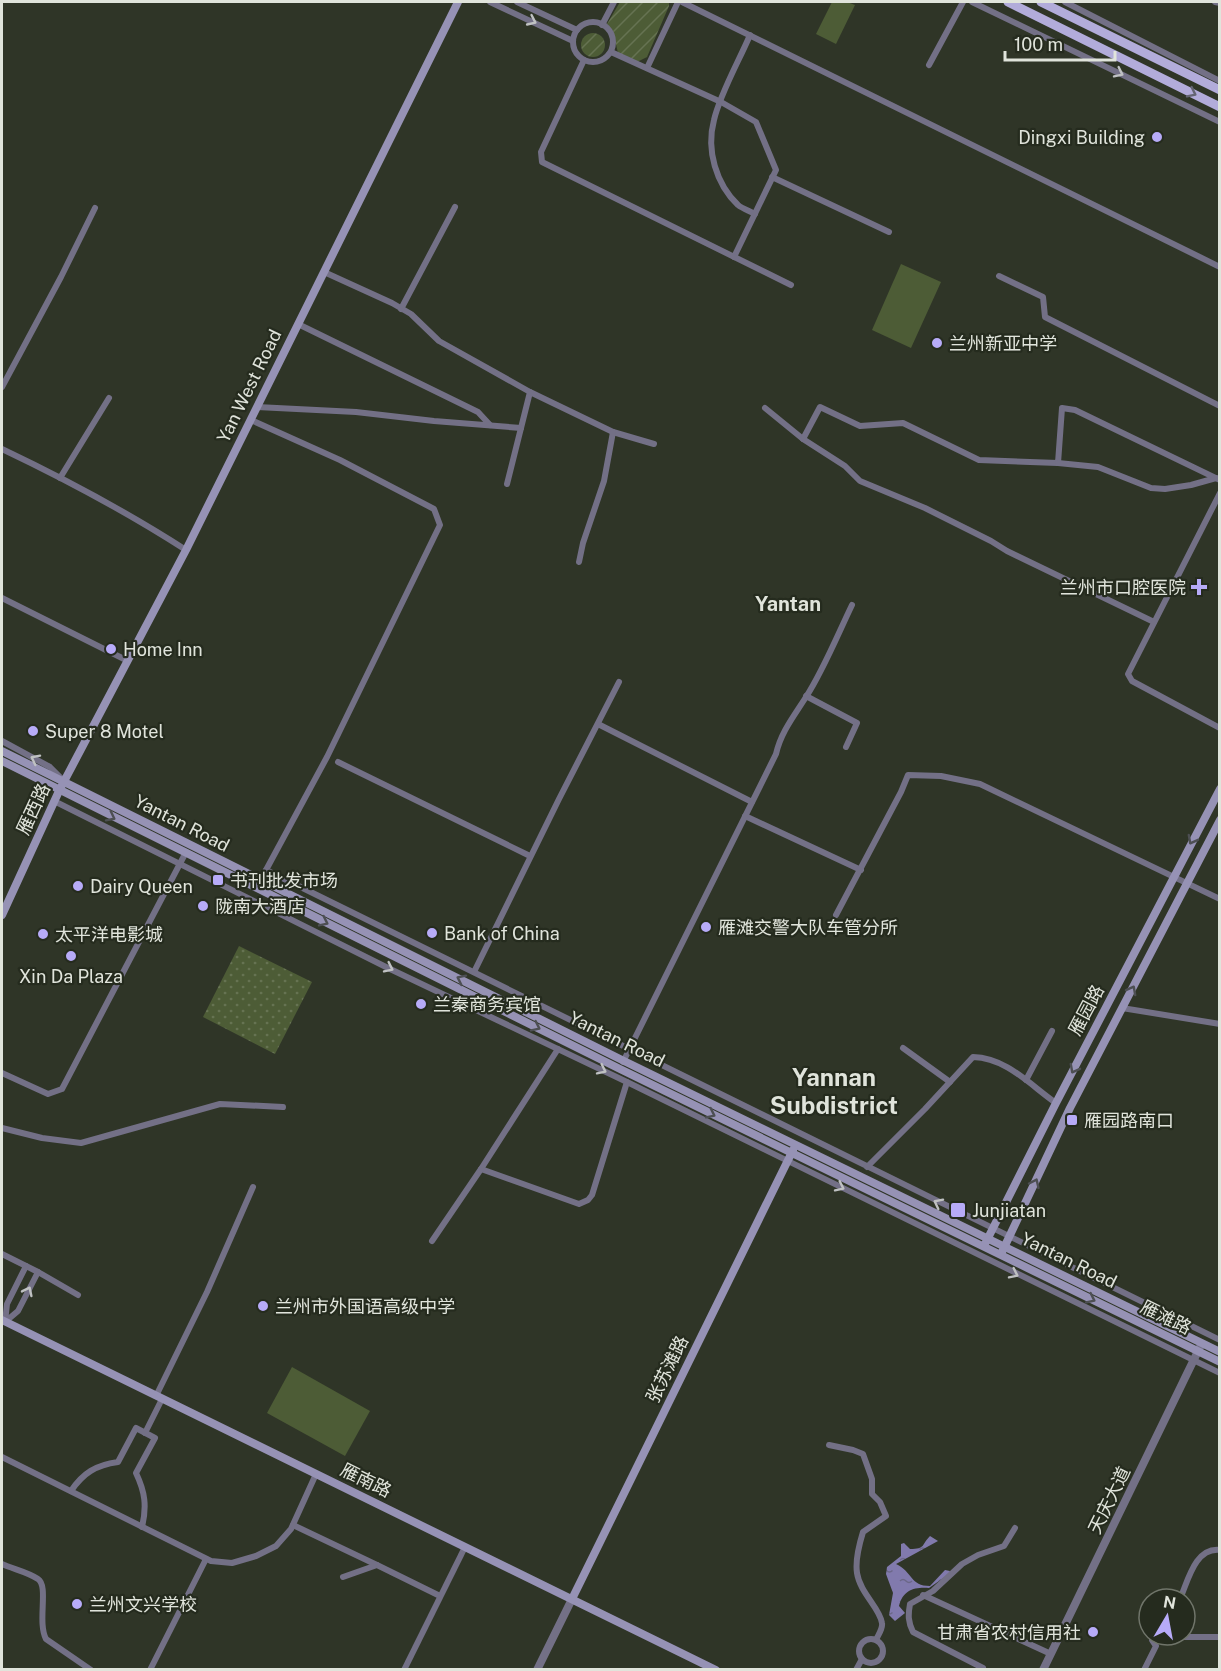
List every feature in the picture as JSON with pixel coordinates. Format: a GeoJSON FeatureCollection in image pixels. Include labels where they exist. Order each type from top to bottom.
{"type":"FeatureCollection","features":[{"type":"Feature","properties":{"kind":"main road","name":"Yan West Road"},"geometry":{"type":"LineString","coordinates":[[64,782],[186,550],[458,2]]}},
{"type":"Feature","properties":{"kind":"main road"},"geometry":{"type":"LineString","coordinates":[[1008,2],[1220,107]]}},
{"type":"Feature","properties":{"kind":"main road"},"geometry":{"type":"LineString","coordinates":[[1041,2],[1220,90]]}},
{"type":"Feature","properties":{"kind":"main road","name":"Yantan Road"},"geometry":{"type":"LineString","coordinates":[[2,751],[258,885],[622,1065]]}},
{"type":"Feature","properties":{"kind":"main road","name":"Yantan Road"},"geometry":{"type":"LineString","coordinates":[[2,761],[185,854],[258,885],[489,994],[791,1153],[1003,1251]]}},
{"type":"Feature","properties":{"kind":"main road","name":"雁西路"},"geometry":{"type":"LineString","coordinates":[[2,915],[64,782]]}},
{"type":"Feature","properties":{"kind":"main road","name":"雁园路"},"geometry":{"type":"LineString","coordinates":[[985,1243],[1220,789]]}},
{"type":"Feature","properties":{"kind":"main road","name":"雁园路"},"geometry":{"type":"LineString","coordinates":[[1003,1251],[1070,1108],[1220,820]]}},
{"type":"Feature","properties":{"kind":"main road","name":"张苏滩路"},"geometry":{"type":"LineString","coordinates":[[572,1599],[791,1153]]}},
{"type":"Feature","properties":{"kind":"main road","name":"雁滩路"},"geometry":{"type":"LineString","coordinates":[[1003,1251],[1200,1347],[1220,1362]]}},
{"type":"Feature","properties":{"kind":"main road","name":"雁南路"},"geometry":{"type":"LineString","coordinates":[[3,1324],[716,1670]]}},
{"type":"Feature","properties":{"kind":"main road"},"geometry":{"type":"LineString","coordinates":[[1200,1347],[1220,1352]]}},
{"type":"Feature","properties":{"kind":"street"},"geometry":{"type":"LineString","coordinates":[[490,2],[573,41]]}},
{"type":"Feature","properties":{"kind":"street"},"geometry":{"type":"LineString","coordinates":[[517,2],[577,30]]}},
{"type":"Feature","properties":{"kind":"street"},"geometry":{"type":"LineString","coordinates":[[602,25],[614,2]]}},
{"type":"Feature","properties":{"kind":"street"},"geometry":{"type":"LineString","coordinates":[[647,68],[680,2],[1220,267]]}},
{"type":"Feature","properties":{"kind":"street"},"geometry":{"type":"LineString","coordinates":[[930,65],[963,2]]}},
{"type":"Feature","properties":{"kind":"street"},"geometry":{"type":"LineString","coordinates":[[972,2],[1220,122]]}},
{"type":"Feature","properties":{"kind":"street"},"geometry":{"type":"LineString","coordinates":[[1065,2],[1220,81]]}},
{"type":"Feature","properties":{"kind":"street"},"geometry":{"type":"LineString","coordinates":[[1215,2],[1220,3]]}},
{"type":"Feature","properties":{"kind":"street"},"geometry":{"type":"LineString","coordinates":[[589,23],[607,28],[613,40],[610,52],[602,60],[589,62],[584,60],[575,52],[573,41],[577,30],[589,23]]}},
{"type":"Feature","properties":{"kind":"street"},"geometry":{"type":"LineString","coordinates":[[750,35],[714,119],[711,135],[717,176],[739,206],[755,214]]}},
{"type":"Feature","properties":{"kind":"street"},"geometry":{"type":"LineString","coordinates":[[610,52],[721,102],[756,122],[776,170],[734,257]]}},
{"type":"Feature","properties":{"kind":"street"},"geometry":{"type":"LineString","coordinates":[[584,60],[541,152],[542,162],[791,285]]}},
{"type":"Feature","properties":{"kind":"street"},"geometry":{"type":"LineString","coordinates":[[772,177],[889,232]]}},
{"type":"Feature","properties":{"kind":"street"},"geometry":{"type":"LineString","coordinates":[[401,309],[455,207]]}},
{"type":"Feature","properties":{"kind":"street"},"geometry":{"type":"LineString","coordinates":[[2,387],[95,208]]}},
{"type":"Feature","properties":{"kind":"street"},"geometry":{"type":"LineString","coordinates":[[324,272],[411,314],[439,341],[530,392],[613,432],[654,444]]}},
{"type":"Feature","properties":{"kind":"street"},"geometry":{"type":"LineString","coordinates":[[999,276],[1043,297],[1045,317],[1220,406]]}},
{"type":"Feature","properties":{"kind":"street"},"geometry":{"type":"LineString","coordinates":[[298,324],[478,412],[491,426]]}},
{"type":"Feature","properties":{"kind":"street"},"geometry":{"type":"LineString","coordinates":[[507,484],[530,392]]}},
{"type":"Feature","properties":{"kind":"street"},"geometry":{"type":"LineString","coordinates":[[60,477],[109,398]]}},
{"type":"Feature","properties":{"kind":"street"},"geometry":{"type":"LineString","coordinates":[[802,439],[820,406],[860,426],[903,423],[979,460],[1098,467],[1151,488],[1165,489],[1218,479]]}},
{"type":"Feature","properties":{"kind":"street"},"geometry":{"type":"LineString","coordinates":[[257,407],[356,412],[521,428]]}},
{"type":"Feature","properties":{"kind":"street"},"geometry":{"type":"LineString","coordinates":[[765,408],[802,439],[845,466],[860,481],[925,508],[1007,551],[1154,621]]}},
{"type":"Feature","properties":{"kind":"street"},"geometry":{"type":"LineString","coordinates":[[1058,463],[1062,408],[1075,410],[1218,479]]}},
{"type":"Feature","properties":{"kind":"street"},"geometry":{"type":"LineString","coordinates":[[251,420],[340,460],[434,509],[440,525],[327,757],[258,885]]}},
{"type":"Feature","properties":{"kind":"street"},"geometry":{"type":"LineString","coordinates":[[579,562],[604,481],[613,432]]}},
{"type":"Feature","properties":{"kind":"street"},"geometry":{"type":"LineString","coordinates":[[2,449],[60,477],[135,518],[186,550]]}},
{"type":"Feature","properties":{"kind":"street"},"geometry":{"type":"LineString","coordinates":[[1220,493],[1128,674],[1132,681],[1220,728]]}},
{"type":"Feature","properties":{"kind":"street"},"geometry":{"type":"LineString","coordinates":[[2,598],[128,661]]}},
{"type":"Feature","properties":{"kind":"street"},"geometry":{"type":"LineString","coordinates":[[622,1065],[776,754],[779,741],[806,696],[852,605]]}},
{"type":"Feature","properties":{"kind":"street"},"geometry":{"type":"LineString","coordinates":[[474,972],[618,682]]}},
{"type":"Feature","properties":{"kind":"street"},"geometry":{"type":"LineString","coordinates":[[806,696],[857,723],[846,747]]}},
{"type":"Feature","properties":{"kind":"street"},"geometry":{"type":"LineString","coordinates":[[598,724],[752,801]]}},
{"type":"Feature","properties":{"kind":"street"},"geometry":{"type":"LineString","coordinates":[[2,741],[50,767],[64,782]]}},
{"type":"Feature","properties":{"kind":"street"},"geometry":{"type":"LineString","coordinates":[[338,762],[530,856]]}},
{"type":"Feature","properties":{"kind":"street"},"geometry":{"type":"LineString","coordinates":[[836,915],[908,775],[941,776],[980,784],[1220,899]]}},
{"type":"Feature","properties":{"kind":"street","name":"Yantan Road"},"geometry":{"type":"LineString","coordinates":[[54,801],[388,968],[627,1082],[791,1153],[979,1256],[1220,1373]]}},
{"type":"Feature","properties":{"kind":"street"},"geometry":{"type":"LineString","coordinates":[[745,816],[861,870]]}},
{"type":"Feature","properties":{"kind":"street"},"geometry":{"type":"LineString","coordinates":[[2,1073],[48,1094],[62,1089],[185,854]]}},
{"type":"Feature","properties":{"kind":"street","name":"Yantan Road"},"geometry":{"type":"LineString","coordinates":[[266,870],[1220,1340]]}},
{"type":"Feature","properties":{"kind":"street"},"geometry":{"type":"LineString","coordinates":[[489,994],[494,982]]}},
{"type":"Feature","properties":{"kind":"street"},"geometry":{"type":"LineString","coordinates":[[1122,1008],[1220,1024]]}},
{"type":"Feature","properties":{"kind":"street"},"geometry":{"type":"LineString","coordinates":[[1026,1080],[1052,1031]]}},
{"type":"Feature","properties":{"kind":"street"},"geometry":{"type":"LineString","coordinates":[[903,1048],[950,1082]]}},
{"type":"Feature","properties":{"kind":"street"},"geometry":{"type":"LineString","coordinates":[[432,1240],[481,1169],[558,1049]]}},
{"type":"Feature","properties":{"kind":"street"},"geometry":{"type":"LineString","coordinates":[[867,1167],[974,1057],[986,1057],[1019,1073],[1056,1103]]}},
{"type":"Feature","properties":{"kind":"street"},"geometry":{"type":"LineString","coordinates":[[481,1169],[579,1204],[585,1202],[592,1195],[627,1082]]}},
{"type":"Feature","properties":{"kind":"street"},"geometry":{"type":"LineString","coordinates":[[2,1128],[42,1138],[81,1143],[220,1104],[283,1107]]}},
{"type":"Feature","properties":{"kind":"street"},"geometry":{"type":"LineString","coordinates":[[791,1153],[800,1134]]}},
{"type":"Feature","properties":{"kind":"street"},"geometry":{"type":"LineString","coordinates":[[145,1432],[253,1187]]}},
{"type":"Feature","properties":{"kind":"street"},"geometry":{"type":"LineString","coordinates":[[979,1256],[985,1243]]}},
{"type":"Feature","properties":{"kind":"street"},"geometry":{"type":"LineString","coordinates":[[2,1254],[78,1295]]}},
{"type":"Feature","properties":{"kind":"street"},"geometry":{"type":"LineString","coordinates":[[3,1324],[8,1304],[26,1266]]}},
{"type":"Feature","properties":{"kind":"street"},"geometry":{"type":"LineString","coordinates":[[3,1324],[18,1311],[38,1272]]}},
{"type":"Feature","properties":{"kind":"street","name":"天庆大道"},"geometry":{"type":"LineString","coordinates":[[1043,1670],[1200,1347]]}},
{"type":"Feature","properties":{"kind":"street"},"geometry":{"type":"LineString","coordinates":[[71,1491],[79,1479],[90,1470],[103,1464],[118,1462],[136,1428],[145,1432],[155,1438],[136,1473],[144,1490],[146,1508],[142,1527]]}},
{"type":"Feature","properties":{"kind":"street"},"geometry":{"type":"LineString","coordinates":[[829,1445],[853,1450],[863,1455],[872,1479],[872,1494],[880,1502],[886,1516],[863,1532],[857,1556],[857,1573],[863,1591],[882,1621],[882,1629],[876,1640]]}},
{"type":"Feature","properties":{"kind":"street"},"geometry":{"type":"LineString","coordinates":[[2,1457],[206,1559],[232,1563],[256,1556],[276,1546],[293,1525],[316,1474]]}},
{"type":"Feature","properties":{"kind":"street"},"geometry":{"type":"LineString","coordinates":[[293,1525],[440,1596]]}},
{"type":"Feature","properties":{"kind":"street"},"geometry":{"type":"LineString","coordinates":[[983,1668],[913,1632],[908,1614],[910,1604],[933,1591],[962,1564],[1004,1545],[1015,1528]]}},
{"type":"Feature","properties":{"kind":"street"},"geometry":{"type":"LineString","coordinates":[[404,1670],[465,1547]]}},
{"type":"Feature","properties":{"kind":"street"},"geometry":{"type":"LineString","coordinates":[[1185,1587],[1199,1556],[1211,1549],[1220,1550]]}},
{"type":"Feature","properties":{"kind":"street"},"geometry":{"type":"LineString","coordinates":[[150,1670],[206,1559]]}},
{"type":"Feature","properties":{"kind":"street"},"geometry":{"type":"LineString","coordinates":[[2,1564],[37,1577],[42,1582],[44,1591],[42,1632],[46,1639],[91,1670]]}},
{"type":"Feature","properties":{"kind":"street"},"geometry":{"type":"LineString","coordinates":[[343,1577],[378,1565]]}},
{"type":"Feature","properties":{"kind":"street"},"geometry":{"type":"LineString","coordinates":[[923,1595],[1051,1654]]}},
{"type":"Feature","properties":{"kind":"street"},"geometry":{"type":"LineString","coordinates":[[537,1670],[572,1599]]}},
{"type":"Feature","properties":{"kind":"street"},"geometry":{"type":"LineString","coordinates":[[1197,1638],[1220,1637]]}},
{"type":"Feature","properties":{"kind":"street"},"geometry":{"type":"LineString","coordinates":[[876,1640],[880,1643],[883,1652],[879,1660],[868,1666],[859,1651],[862,1642],[876,1640]]}},
{"type":"Feature","properties":{"kind":"street"},"geometry":{"type":"LineString","coordinates":[[1144,1670],[1156,1647]]}},
{"type":"Feature","properties":{"kind":"street"},"geometry":{"type":"LineString","coordinates":[[856,1670],[862,1659]]}},
{"type":"Feature","properties":{"kind":"green space"},"geometry":{"type":"Polygon","coordinates":[[[620,2],[669,2],[647,57],[637,62],[618,53],[613,31],[607,24],[620,2]]]}},
{"type":"Feature","properties":{"kind":"green space"},"geometry":{"type":"Polygon","coordinates":[[[832,2],[847,2],[855,5],[836,44],[816,34],[832,2]]]}},
{"type":"Feature","properties":{"kind":"green space"},"geometry":{"type":"Polygon","coordinates":[[[593,33],[602,36],[605,45],[602,54],[593,57],[584,54],[581,45],[584,36],[593,33]]]}},
{"type":"Feature","properties":{"kind":"green space"},"geometry":{"type":"Polygon","coordinates":[[[901,264],[941,282],[911,348],[872,330],[901,264]]]}},
{"type":"Feature","properties":{"kind":"green space"},"geometry":{"type":"Polygon","coordinates":[[[239,946],[312,982],[275,1054],[203,1017],[239,946]]]}},
{"type":"Feature","properties":{"kind":"green space"},"geometry":{"type":"Polygon","coordinates":[[[292,1367],[370,1411],[345,1456],[267,1413],[292,1367]]]}},
{"type":"Feature","properties":{"kind":"water"},"geometry":{"type":"Polygon","coordinates":[[[930,1536],[938,1541],[896,1564],[923,1585],[930,1586],[945,1570],[950,1571],[949,1574],[929,1588],[914,1589],[906,1593],[899,1606],[905,1613],[895,1621],[889,1615],[893,1593],[886,1574],[887,1567],[901,1556],[901,1544],[904,1543],[910,1549],[919,1548],[930,1536]]]}},
{"type":"Feature","properties":{"kind":"place","name":"Dingxi Building"},"geometry":{"type":"Point","coordinates":[1157,137]}},
{"type":"Feature","properties":{"kind":"place","name":"兰州新亚中学"},"geometry":{"type":"Point","coordinates":[937,343]}},
{"type":"Feature","properties":{"kind":"place","name":"兰州市口腔医院"},"geometry":{"type":"Point","coordinates":[1199,587]}},
{"type":"Feature","properties":{"kind":"place","name":"Home Inn"},"geometry":{"type":"Point","coordinates":[111,649]}},
{"type":"Feature","properties":{"kind":"place","name":"Super 8 Motel"},"geometry":{"type":"Point","coordinates":[33,731]}},
{"type":"Feature","properties":{"kind":"place","name":"书刊批发市场"},"geometry":{"type":"Point","coordinates":[218,880]}},
{"type":"Feature","properties":{"kind":"place","name":"Dairy Queen"},"geometry":{"type":"Point","coordinates":[78,886]}},
{"type":"Feature","properties":{"kind":"place","name":"陇南大酒店"},"geometry":{"type":"Point","coordinates":[203,906]}},
{"type":"Feature","properties":{"kind":"place","name":"雁滩交警大队车管分所"},"geometry":{"type":"Point","coordinates":[706,927]}},
{"type":"Feature","properties":{"kind":"place","name":"Bank of China"},"geometry":{"type":"Point","coordinates":[432,933]}},
{"type":"Feature","properties":{"kind":"place","name":"太平洋电影城"},"geometry":{"type":"Point","coordinates":[43,934]}},
{"type":"Feature","properties":{"kind":"place","name":"Xin Da Plaza"},"geometry":{"type":"Point","coordinates":[71,956]}},
{"type":"Feature","properties":{"kind":"place","name":"兰秦商务宾馆"},"geometry":{"type":"Point","coordinates":[421,1004]}},
{"type":"Feature","properties":{"kind":"place","name":"雁园路南口"},"geometry":{"type":"Point","coordinates":[1072,1120]}},
{"type":"Feature","properties":{"kind":"place","name":"Junjiatan"},"geometry":{"type":"Point","coordinates":[958,1210]}},
{"type":"Feature","properties":{"kind":"place","name":"兰州市外国语高级中学"},"geometry":{"type":"Point","coordinates":[263,1306]}},
{"type":"Feature","properties":{"kind":"place","name":"兰州文兴学校"},"geometry":{"type":"Point","coordinates":[77,1604]}},
{"type":"Feature","properties":{"kind":"place","name":"甘肃省农村信用社"},"geometry":{"type":"Point","coordinates":[1093,1632]}},
{"type":"Feature","properties":{"kind":"district","name":"Yantan"},"geometry":{"type":"Point","coordinates":[788,604]}},
{"type":"Feature","properties":{"kind":"district","name":"Yannan Subdistrict"},"geometry":{"type":"Point","coordinates":[834,1091]}}]}
